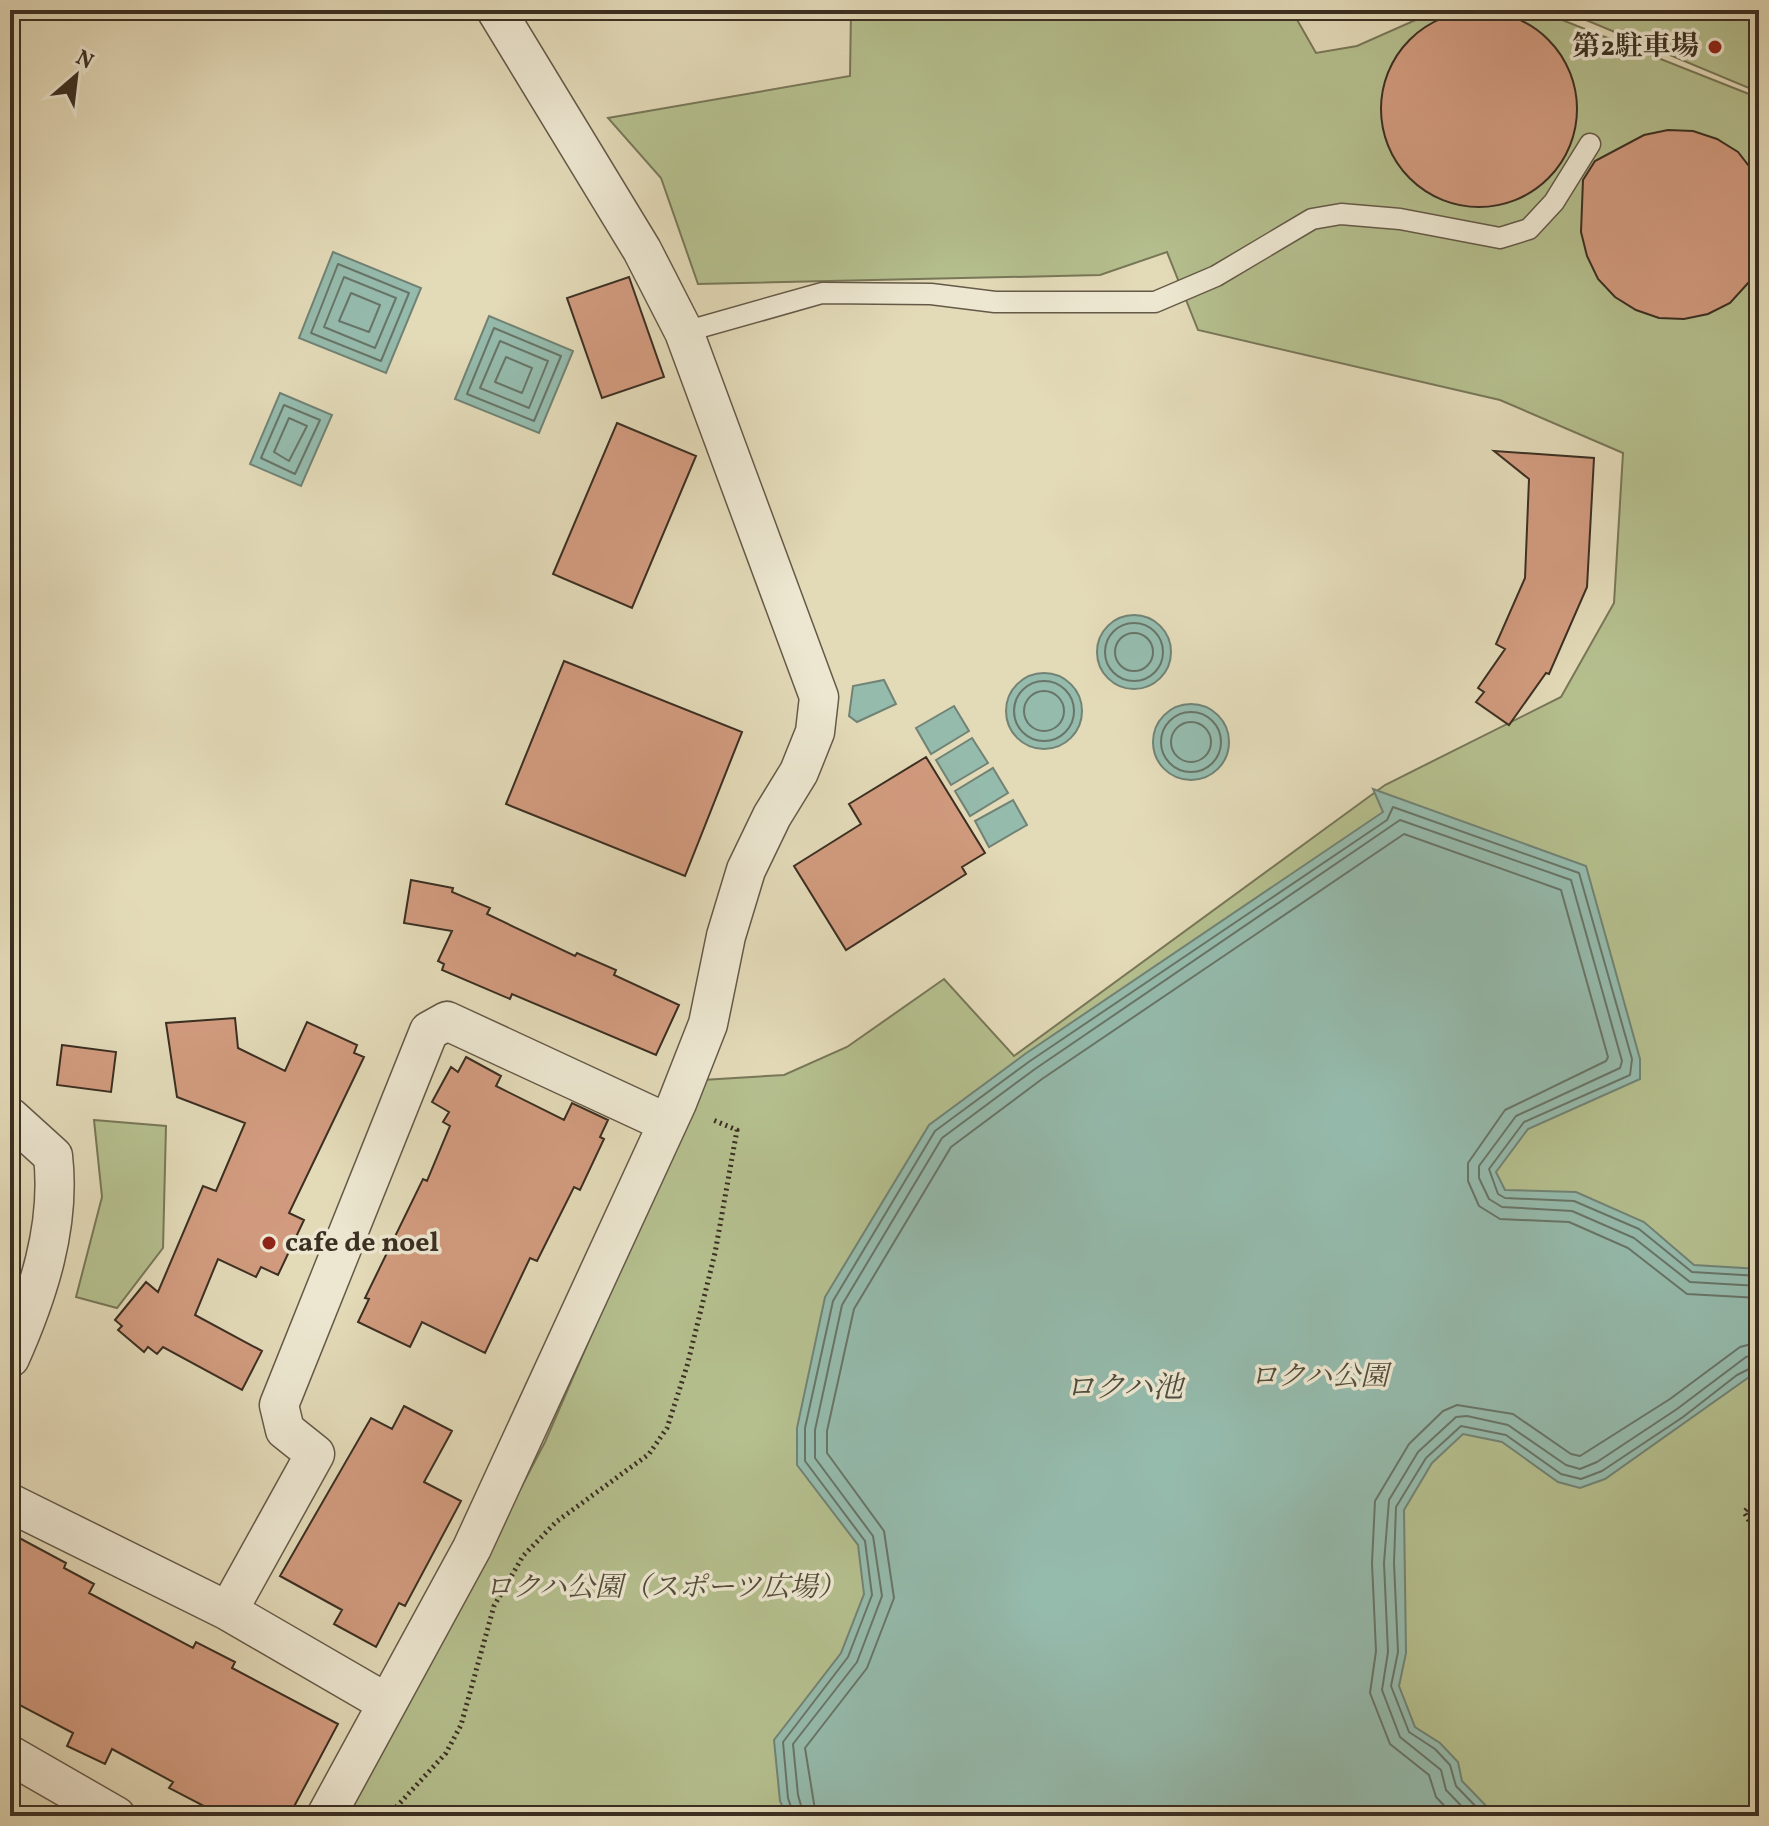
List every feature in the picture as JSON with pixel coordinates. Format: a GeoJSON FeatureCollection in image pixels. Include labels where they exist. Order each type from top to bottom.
{"type":"FeatureCollection","features":[{"type":"Feature","properties":{"kind":"street"},"geometry":{"type":"LineString","coordinates":[[326,1816],[385,1702],[472,1548],[671,1113],[708,1024],[726,936],[746,870],[772,816],[799,772],[815,732],[819,697],[684,332],[642,250],[496,10]]}},
{"type":"Feature","properties":{"kind":"street"},"geometry":{"type":"LineString","coordinates":[[228,1611],[315,1454],[285,1430],[279,1405],[429,1031],[447,1021],[671,1113]]}},
{"type":"Feature","properties":{"kind":"street"},"geometry":{"type":"LineString","coordinates":[[10,1117],[53,1156],[57,1192],[36,1298],[10,1358]]}},
{"type":"Feature","properties":{"kind":"street"},"geometry":{"type":"LineString","coordinates":[[10,1503],[228,1611],[385,1702]]}},
{"type":"Feature","properties":{"kind":"street"},"geometry":{"type":"LineString","coordinates":[[10,1755],[116,1816]]}},
{"type":"Feature","properties":{"kind":"lane"},"geometry":{"type":"LineString","coordinates":[[684,332],[822,293],[931,294],[995,302],[1155,302],[1216,276],[1312,219],[1341,214],[1400,219],[1500,238],[1529,229],[1554,202],[1590,144]]}},
{"type":"Feature","properties":{"kind":"path"},"geometry":{"type":"LineString","coordinates":[[388,1816],[446,1753],[461,1725],[494,1606],[523,1556],[556,1522],[635,1466],[667,1428],[687,1366],[715,1253],[737,1130],[671,1113]]}},
{"type":"Feature","properties":{"kind":"path"},"geometry":{"type":"LineString","coordinates":[[1759,1496],[1744,1512],[1759,1538]]}},
{"type":"Feature","properties":{"kind":"green space","name":"ロクハ公園"},"geometry":{"type":"Polygon","coordinates":[[[851,10],[1299,10],[1296,18],[1316,53],[1357,46],[1438,10],[1537,10],[1759,98],[1759,1816],[348,1816],[545,1442],[702,1080],[784,1075],[847,1047],[944,979],[1014,1056],[1385,785],[1561,697],[1614,603],[1623,453],[1500,400],[1198,330],[1167,252],[1100,275],[698,284],[661,178],[608,118],[850,76],[851,10]]]}},
{"type":"Feature","properties":{"kind":"green space","name":"第2駐車場"},"geometry":{"type":"Polygon","coordinates":[[[1562,10],[1759,10],[1759,90],[1756,91],[1562,10]]]}},
{"type":"Feature","properties":{"kind":"green space"},"geometry":{"type":"Polygon","coordinates":[[[94,1120],[166,1126],[163,1248],[117,1308],[76,1297],[102,1197],[94,1120]]]}},
{"type":"Feature","properties":{"kind":"water"},"geometry":{"type":"Polygon","coordinates":[[[333,252],[421,288],[386,373],[299,338],[333,252]]]}},
{"type":"Feature","properties":{"kind":"water"},"geometry":{"type":"Polygon","coordinates":[[[489,316],[573,351],[539,433],[455,399],[489,316]]]}},
{"type":"Feature","properties":{"kind":"water"},"geometry":{"type":"Polygon","coordinates":[[[280,393],[332,415],[301,486],[250,464],[280,393]]]}},
{"type":"Feature","properties":{"kind":"water"},"geometry":{"type":"Polygon","coordinates":[[[1127,615],[1141,615],[1155,621],[1165,631],[1171,652],[1169,666],[1155,683],[1141,689],[1127,689],[1113,683],[1103,673],[1097,659],[1097,645],[1103,631],[1113,621],[1127,615]]]}},
{"type":"Feature","properties":{"kind":"water"},"geometry":{"type":"Polygon","coordinates":[[[1044,673],[1058,676],[1071,684],[1079,697],[1082,711],[1079,725],[1071,738],[1058,746],[1044,749],[1030,746],[1017,738],[1009,725],[1006,711],[1009,697],[1017,684],[1030,676],[1044,673]]]}},
{"type":"Feature","properties":{"kind":"water"},"geometry":{"type":"Polygon","coordinates":[[[884,680],[896,704],[857,722],[849,716],[853,686],[884,680]]]}},
{"type":"Feature","properties":{"kind":"water"},"geometry":{"type":"Polygon","coordinates":[[[1191,704],[1205,707],[1218,715],[1226,728],[1229,742],[1226,756],[1218,769],[1205,777],[1191,780],[1177,777],[1164,769],[1156,756],[1153,742],[1156,728],[1164,715],[1177,707],[1191,704]]]}},
{"type":"Feature","properties":{"kind":"water"},"geometry":{"type":"Polygon","coordinates":[[[954,706],[969,731],[931,754],[916,728],[954,706]]]}},
{"type":"Feature","properties":{"kind":"water"},"geometry":{"type":"Polygon","coordinates":[[[972,738],[988,763],[951,785],[936,760],[972,738]]]}},
{"type":"Feature","properties":{"kind":"water"},"geometry":{"type":"Polygon","coordinates":[[[993,768],[1008,793],[970,816],[955,791],[993,768]]]}},
{"type":"Feature","properties":{"kind":"water","name":"ロクハ池"},"geometry":{"type":"Polygon","coordinates":[[[1373,789],[1586,866],[1640,1059],[1640,1079],[1528,1129],[1496,1172],[1505,1190],[1576,1192],[1644,1222],[1694,1265],[1759,1269],[1759,1370],[1605,1479],[1580,1488],[1558,1482],[1502,1442],[1463,1434],[1432,1463],[1404,1510],[1406,1653],[1399,1686],[1415,1727],[1440,1743],[1458,1762],[1462,1781],[1496,1816],[787,1816],[780,1801],[774,1740],[841,1653],[864,1594],[858,1545],[797,1465],[797,1428],[825,1297],[929,1125],[1025,1054],[1383,812],[1373,789]]]}},
{"type":"Feature","properties":{"kind":"water"},"geometry":{"type":"Polygon","coordinates":[[[1013,800],[1027,825],[989,847],[975,821],[1013,800]]]}},
{"type":"Feature","properties":{"kind":"building"},"geometry":{"type":"Polygon","coordinates":[[[1479,11],[1516,19],[1548,40],[1569,72],[1577,109],[1569,146],[1548,178],[1516,199],[1479,207],[1442,199],[1410,178],[1389,146],[1381,109],[1389,72],[1410,40],[1442,19],[1479,11]]]}},
{"type":"Feature","properties":{"kind":"building"},"geometry":{"type":"Polygon","coordinates":[[[1668,130],[1693,131],[1717,139],[1738,152],[1759,179],[1759,271],[1730,303],[1708,314],[1684,319],[1659,318],[1636,310],[1615,297],[1598,279],[1587,256],[1581,232],[1583,180],[1595,161],[1644,135],[1668,130]]]}},
{"type":"Feature","properties":{"kind":"building"},"geometry":{"type":"Polygon","coordinates":[[[629,277],[664,377],[602,398],[567,298],[629,277]]]}},
{"type":"Feature","properties":{"kind":"building"},"geometry":{"type":"Polygon","coordinates":[[[617,423],[696,456],[632,608],[553,574],[617,423]]]}},
{"type":"Feature","properties":{"kind":"building"},"geometry":{"type":"Polygon","coordinates":[[[1494,451],[1594,458],[1587,587],[1549,674],[1546,673],[1509,725],[1476,702],[1484,692],[1478,688],[1505,649],[1496,644],[1525,578],[1529,479],[1494,451]]]}},
{"type":"Feature","properties":{"kind":"building"},"geometry":{"type":"Polygon","coordinates":[[[564,661],[742,732],[685,876],[506,804],[564,661]]]}},
{"type":"Feature","properties":{"kind":"building"},"geometry":{"type":"Polygon","coordinates":[[[926,757],[985,853],[962,867],[966,874],[846,950],[794,866],[861,824],[849,804],[926,757]]]}},
{"type":"Feature","properties":{"kind":"building"},"geometry":{"type":"Polygon","coordinates":[[[411,880],[453,888],[452,892],[490,908],[487,914],[575,956],[577,953],[616,970],[614,975],[679,1005],[656,1055],[512,994],[510,999],[442,970],[444,964],[438,961],[452,931],[404,923],[411,880]]]}},
{"type":"Feature","properties":{"kind":"building"},"geometry":{"type":"Polygon","coordinates":[[[235,1018],[238,1048],[285,1071],[307,1022],[357,1045],[354,1053],[364,1057],[289,1213],[304,1220],[278,1275],[261,1267],[256,1277],[218,1259],[195,1315],[262,1351],[242,1390],[163,1347],[157,1354],[148,1347],[144,1352],[118,1330],[122,1326],[115,1320],[146,1282],[158,1292],[203,1186],[216,1191],[245,1123],[177,1097],[166,1023],[235,1018]]]}},
{"type":"Feature","properties":{"kind":"building"},"geometry":{"type":"Polygon","coordinates":[[[62,1045],[116,1052],[111,1092],[57,1085],[62,1045]]]}},
{"type":"Feature","properties":{"kind":"building"},"geometry":{"type":"Polygon","coordinates":[[[466,1057],[501,1076],[496,1086],[564,1120],[572,1103],[608,1120],[600,1137],[604,1139],[580,1190],[574,1187],[537,1261],[530,1258],[485,1353],[422,1322],[410,1347],[358,1322],[369,1299],[365,1298],[423,1179],[427,1181],[450,1126],[443,1122],[449,1112],[432,1102],[451,1067],[458,1072],[466,1057]]]}},
{"type":"Feature","properties":{"kind":"building"},"geometry":{"type":"Polygon","coordinates":[[[404,1406],[452,1431],[424,1482],[461,1501],[405,1606],[399,1603],[376,1647],[334,1624],[342,1610],[280,1576],[371,1418],[392,1429],[404,1406]]]}},
{"type":"Feature","properties":{"kind":"building"},"geometry":{"type":"Polygon","coordinates":[[[10,1533],[66,1563],[64,1568],[94,1584],[89,1593],[193,1648],[196,1642],[235,1662],[232,1668],[338,1724],[289,1816],[223,1816],[169,1788],[173,1782],[112,1749],[105,1764],[67,1746],[73,1733],[10,1700],[10,1533]]]}},
{"type":"Feature","properties":{"kind":"place","name":"第2駐車場"},"geometry":{"type":"Point","coordinates":[1715,47]}},
{"type":"Feature","properties":{"kind":"place","name":"cafe de noel"},"geometry":{"type":"Point","coordinates":[269,1243]}},
{"type":"Feature","properties":{"kind":"park label","name":"ロクハ公園（スポーツ広場）"},"geometry":{"type":"Point","coordinates":[665,1588]}}]}
